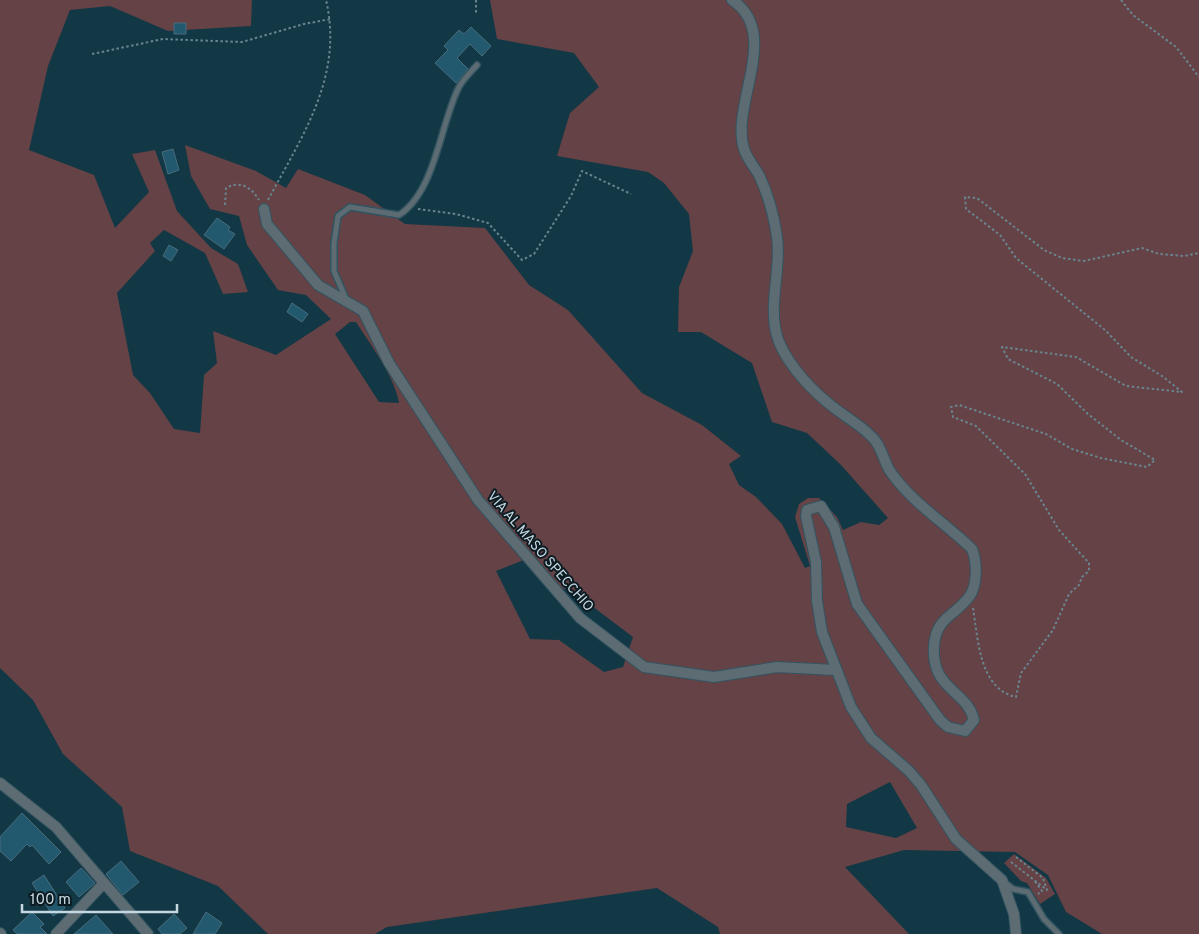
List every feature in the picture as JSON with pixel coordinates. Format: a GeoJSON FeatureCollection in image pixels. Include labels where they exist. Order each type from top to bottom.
{"type":"FeatureCollection","features":[{"type":"Feature","properties":{"kind":"street"},"geometry":{"type":"LineString","coordinates":[[732,0],[746,10],[752,28],[753,66],[740,125],[744,150],[759,176],[770,204],[777,238],[774,318],[778,339],[785,355],[797,372],[836,409],[872,437],[880,446],[889,470],[913,497],[972,549],[975,557],[975,579],[968,598],[940,624],[934,645],[935,662],[942,680],[951,691],[971,707],[974,720],[965,731],[948,727],[940,720],[857,604],[834,527],[821,506],[807,510],[807,526],[816,562],[822,632],[835,670],[851,707],[871,738],[910,771],[922,784],[956,839],[1002,880],[1014,914],[1016,934]]}},
{"type":"Feature","properties":{"kind":"street","name":"VIA AL MASO SPECCHIO"},"geometry":{"type":"LineString","coordinates":[[264,209],[266,224],[318,286],[363,311],[389,362],[478,500],[580,618],[644,667],[714,677],[778,667],[835,670]]}},
{"type":"Feature","properties":{"kind":"street"},"geometry":{"type":"LineString","coordinates":[[0,782],[56,827],[148,934]]}},
{"type":"Feature","properties":{"kind":"street"},"geometry":{"type":"LineString","coordinates":[[56,934],[104,883]]}},
{"type":"Feature","properties":{"kind":"lane"},"geometry":{"type":"LineString","coordinates":[[411,208],[422,189],[458,87],[477,65]]}},
{"type":"Feature","properties":{"kind":"lane","name":"VIA AL MASO SPECCHIO"},"geometry":{"type":"LineString","coordinates":[[347,302],[334,271],[334,243],[338,216],[350,208],[399,215],[411,208]]}},
{"type":"Feature","properties":{"kind":"lane"},"geometry":{"type":"LineString","coordinates":[[1002,880],[1013,889],[1028,892],[1050,928],[1059,934]]}},
{"type":"Feature","properties":{"kind":"path"},"geometry":{"type":"LineString","coordinates":[[264,209],[318,108],[327,75],[331,19],[326,0]]}},
{"type":"Feature","properties":{"kind":"path"},"geometry":{"type":"LineString","coordinates":[[476,0],[476,13]]}},
{"type":"Feature","properties":{"kind":"path"},"geometry":{"type":"LineString","coordinates":[[1121,0],[1133,15],[1176,47],[1199,78]]}},
{"type":"Feature","properties":{"kind":"path"},"geometry":{"type":"LineString","coordinates":[[92,54],[163,39],[242,42],[304,24],[331,19]]}},
{"type":"Feature","properties":{"kind":"path"},"geometry":{"type":"LineString","coordinates":[[411,208],[456,214],[488,223],[522,260],[534,254],[571,196],[582,171],[631,194]]}},
{"type":"Feature","properties":{"kind":"path"},"geometry":{"type":"LineString","coordinates":[[225,205],[226,188],[235,183],[242,184],[255,194],[264,209]]}},
{"type":"Feature","properties":{"kind":"path"},"geometry":{"type":"LineString","coordinates":[[968,598],[972,600],[979,652],[988,674],[1005,694],[1016,697],[1021,673],[1053,630],[1069,594],[1079,586],[1082,576],[1090,571],[1089,563],[1059,530],[1025,474],[976,426],[952,417],[951,407],[959,404],[1005,419],[1046,434],[1072,449],[1101,458],[1147,467],[1155,460],[1121,440],[1088,414],[1058,384],[1008,359],[1002,347],[1076,357],[1126,386],[1182,392],[1162,376],[1131,358],[1119,342],[1093,318],[1016,258],[1000,236],[966,209],[965,197],[977,198],[1044,250],[1062,258],[1084,261],[1142,248],[1159,254],[1184,256],[1199,253]]}},
{"type":"Feature","properties":{"kind":"path"},"geometry":{"type":"LineString","coordinates":[[1010,862],[1048,890],[1043,878],[1016,857]]}},
{"type":"Feature","properties":{"kind":"path"},"geometry":{"type":"LineString","coordinates":[[1034,880],[1042,891]]}},
{"type":"Feature","properties":{"kind":"shaded area"},"geometry":{"type":"Polygon","coordinates":[[[0,0],[252,0],[251,26],[168,31],[110,6],[70,10],[48,66],[29,150],[94,175],[115,228],[149,192],[132,154],[155,150],[177,211],[211,248],[238,264],[248,292],[223,294],[205,253],[164,230],[150,243],[155,251],[117,293],[133,375],[150,393],[174,429],[200,433],[204,375],[217,363],[213,331],[276,355],[331,319],[306,295],[278,290],[247,245],[239,216],[210,209],[191,176],[185,145],[256,171],[286,188],[298,169],[365,195],[405,224],[485,228],[529,285],[568,310],[642,393],[702,425],[741,456],[729,464],[739,485],[756,497],[782,524],[805,568],[810,566],[795,517],[799,504],[808,498],[819,498],[837,517],[843,530],[861,522],[879,525],[888,518],[841,465],[807,433],[772,422],[752,363],[701,332],[678,332],[679,287],[693,251],[689,214],[664,183],[648,172],[557,156],[570,113],[599,87],[574,53],[497,39],[490,0],[1199,0],[1199,934],[1102,934],[1066,912],[1048,875],[1015,852],[904,850],[845,867],[909,934],[720,934],[718,927],[657,888],[387,927],[375,934],[268,934],[218,886],[130,851],[122,807],[63,754],[33,700],[0,668],[0,0]],[[350,322],[335,334],[379,402],[399,403],[393,382],[381,361],[356,322],[350,322]],[[534,556],[496,571],[530,639],[559,640],[604,672],[623,667],[633,637],[568,588],[562,589],[534,556]],[[890,782],[847,804],[846,827],[896,838],[917,828],[890,782]]]}},
{"type":"Feature","properties":{"kind":"shaded area"},"geometry":{"type":"Polygon","coordinates":[[[1014,854],[1046,878],[1055,894],[1040,904],[1027,883],[1021,881],[1004,863],[1014,854]]]}},
{"type":"Feature","properties":{"kind":"building"},"geometry":{"type":"Polygon","coordinates":[[[174,23],[186,23],[186,34],[174,34],[174,23]]]}},
{"type":"Feature","properties":{"kind":"building"},"geometry":{"type":"Polygon","coordinates":[[[471,27],[491,46],[482,56],[470,44],[457,58],[468,69],[456,83],[435,63],[448,50],[444,46],[459,30],[464,34],[471,27]]]}},
{"type":"Feature","properties":{"kind":"building"},"geometry":{"type":"Polygon","coordinates":[[[173,149],[179,170],[168,174],[162,152],[173,149]]]}},
{"type":"Feature","properties":{"kind":"building"},"geometry":{"type":"Polygon","coordinates":[[[217,218],[230,227],[228,230],[235,234],[224,249],[204,235],[217,218]]]}},
{"type":"Feature","properties":{"kind":"building"},"geometry":{"type":"Polygon","coordinates":[[[169,245],[178,250],[171,261],[163,256],[169,245]]]}},
{"type":"Feature","properties":{"kind":"building"},"geometry":{"type":"Polygon","coordinates":[[[292,303],[308,314],[302,322],[287,312],[292,303]]]}},
{"type":"Feature","properties":{"kind":"building"},"geometry":{"type":"Polygon","coordinates":[[[22,813],[61,852],[49,864],[32,845],[30,847],[27,844],[11,861],[0,851],[0,837],[22,813]]]}},
{"type":"Feature","properties":{"kind":"building"},"geometry":{"type":"Polygon","coordinates":[[[121,861],[139,882],[123,895],[106,874],[121,861]]]}},
{"type":"Feature","properties":{"kind":"building"},"geometry":{"type":"Polygon","coordinates":[[[81,868],[95,883],[79,897],[66,882],[81,868]]]}},
{"type":"Feature","properties":{"kind":"building"},"geometry":{"type":"Polygon","coordinates":[[[44,875],[65,908],[53,916],[32,883],[44,875]]]}},
{"type":"Feature","properties":{"kind":"building"},"geometry":{"type":"Polygon","coordinates":[[[32,912],[44,924],[40,927],[47,934],[17,934],[13,930],[32,912]]]}},
{"type":"Feature","properties":{"kind":"building"},"geometry":{"type":"Polygon","coordinates":[[[206,912],[222,923],[215,934],[193,934],[206,912]]]}},
{"type":"Feature","properties":{"kind":"building"},"geometry":{"type":"Polygon","coordinates":[[[174,914],[187,928],[180,934],[162,934],[158,929],[174,914]]]}},
{"type":"Feature","properties":{"kind":"building"},"geometry":{"type":"Polygon","coordinates":[[[96,915],[113,934],[74,934],[96,915]]]}}]}
